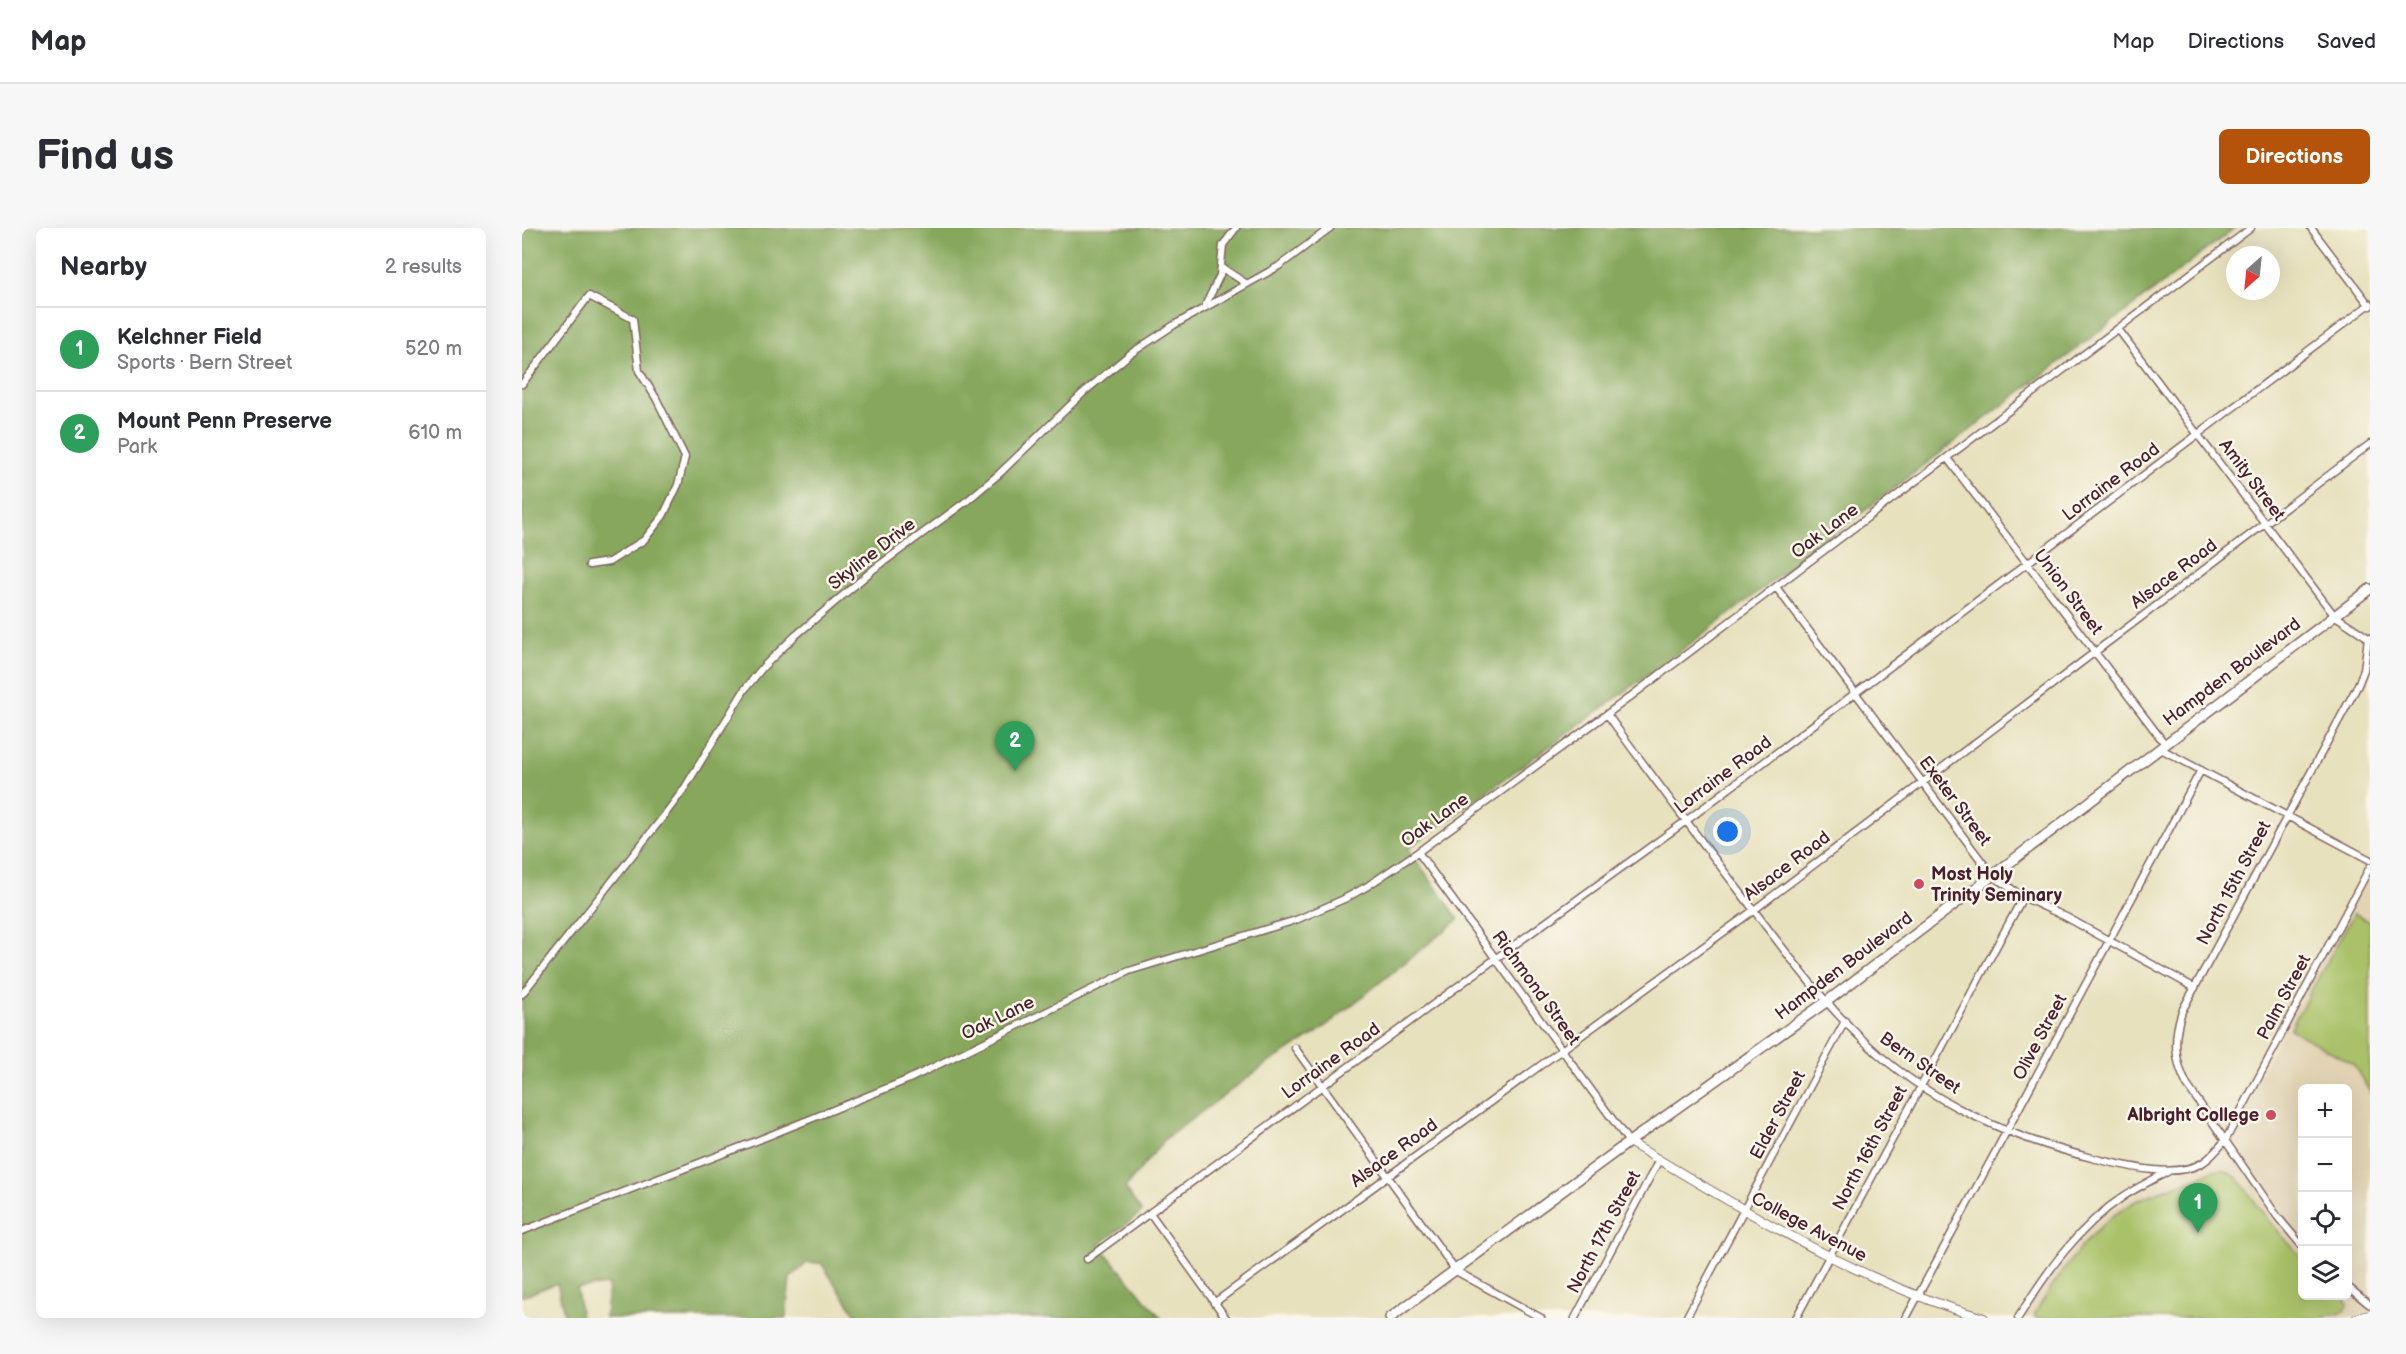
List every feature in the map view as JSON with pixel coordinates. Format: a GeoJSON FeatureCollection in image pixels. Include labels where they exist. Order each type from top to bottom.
{"type":"FeatureCollection","features":[{"type":"Feature","properties":{"kind":"main road","name":"Hampden Boulevard"},"geometry":{"type":"LineString","coordinates":[[1390,1318],[1629,1142],[1826,1002],[2370,589]]}},
{"type":"Feature","properties":{"kind":"street"},"geometry":{"type":"LineString","coordinates":[[1204,309],[1220,275],[1223,244],[1236,228]]}},
{"type":"Feature","properties":{"kind":"street","name":"Skyline Drive"},"geometry":{"type":"LineString","coordinates":[[522,994],[663,817],[690,780],[739,698],[771,659],[874,569],[984,487],[1100,378],[1149,341],[1294,256],[1330,228]]}},
{"type":"Feature","properties":{"kind":"street","name":"Oak Lane"},"geometry":{"type":"LineString","coordinates":[[522,1231],[907,1080],[1129,971],[1316,913],[1366,887],[1419,852],[1607,714],[2251,228]]}},
{"type":"Feature","properties":{"kind":"street"},"geometry":{"type":"LineString","coordinates":[[2311,228],[2370,306]]}},
{"type":"Feature","properties":{"kind":"street"},"geometry":{"type":"LineString","coordinates":[[1221,267],[1247,284]]}},
{"type":"Feature","properties":{"kind":"street"},"geometry":{"type":"LineString","coordinates":[[522,384],[589,296],[633,319],[639,371],[656,398],[685,458],[678,485],[663,516],[644,540],[609,562],[589,565]]}},
{"type":"Feature","properties":{"kind":"street","name":"Lorraine Road"},"geometry":{"type":"LineString","coordinates":[[1087,1259],[1686,821],[2370,306]]}},
{"type":"Feature","properties":{"kind":"street","name":"Amity Street"},"geometry":{"type":"LineString","coordinates":[[2118,329],[2334,615],[2369,638]]}},
{"type":"Feature","properties":{"kind":"street","name":"Alsace Road"},"geometry":{"type":"LineString","coordinates":[[1214,1303],[1754,910],[2370,444]]}},
{"type":"Feature","properties":{"kind":"street","name":"Union Street"},"geometry":{"type":"LineString","coordinates":[[1947,458],[2095,652],[2162,746],[2201,770],[2370,860]]}},
{"type":"Feature","properties":{"kind":"street","name":"Exeter Street"},"geometry":{"type":"LineString","coordinates":[[1776,587],[1992,875],[2023,897],[2195,987]]}},
{"type":"Feature","properties":{"kind":"street","name":"North 15th Street"},"geometry":{"type":"LineString","coordinates":[[2225,1141],[2179,1069],[2175,1044],[2177,1025],[2195,987],[2358,685],[2364,670],[2369,638]]}},
{"type":"Feature","properties":{"kind":"street","name":"Bern Street"},"geometry":{"type":"LineString","coordinates":[[1607,714],[1812,986],[1864,1042],[1921,1085],[1962,1109],[2007,1131],[2082,1155],[2169,1171],[2186,1170],[2204,1162],[2225,1141]]}},
{"type":"Feature","properties":{"kind":"street","name":"Olive Street"},"geometry":{"type":"LineString","coordinates":[[1906,1318],[2201,770]]}},
{"type":"Feature","properties":{"kind":"street","name":"Richmond Street"},"geometry":{"type":"LineString","coordinates":[[1419,852],[1629,1142]]}},
{"type":"Feature","properties":{"kind":"street","name":"Palm Street"},"geometry":{"type":"LineString","coordinates":[[2225,1141],[2370,867]]}},
{"type":"Feature","properties":{"kind":"street","name":"North 16th Street"},"geometry":{"type":"LineString","coordinates":[[1796,1318],[2023,897]]}},
{"type":"Feature","properties":{"kind":"street","name":"Elder Street"},"geometry":{"type":"LineString","coordinates":[[1686,1318],[1845,1021]]}},
{"type":"Feature","properties":{"kind":"street"},"geometry":{"type":"LineString","coordinates":[[1294,1048],[1456,1271],[1541,1318]]}},
{"type":"Feature","properties":{"kind":"street"},"geometry":{"type":"LineString","coordinates":[[2225,1141],[2277,1216],[2298,1241]]}},
{"type":"Feature","properties":{"kind":"street","name":"College Avenue"},"geometry":{"type":"LineString","coordinates":[[1629,1142],[1846,1266],[1917,1297],[1984,1318]]}},
{"type":"Feature","properties":{"kind":"street","name":"North 17th Street"},"geometry":{"type":"LineString","coordinates":[[1575,1318],[1659,1160]]}},
{"type":"Feature","properties":{"kind":"street"},"geometry":{"type":"LineString","coordinates":[[2018,1318],[2050,1268],[2078,1234],[2125,1195],[2169,1171]]}},
{"type":"Feature","properties":{"kind":"street"},"geometry":{"type":"LineString","coordinates":[[1150,1213],[1226,1318]]}},
{"type":"Feature","properties":{"kind":"street"},"geometry":{"type":"LineString","coordinates":[[2352,1290],[2370,1305]]}},
{"type":"Feature","properties":{"kind":"street"},"geometry":{"type":"LineString","coordinates":[[2357,1318],[2370,1315]]}},
{"type":"Feature","properties":{"kind":"shaded area","name":"Albright College"},"geometry":{"type":"Polygon","coordinates":[[[2370,867],[2370,1318],[2020,1318],[2091,1222],[2225,1141],[2370,867]]]}},
{"type":"Feature","properties":{"kind":"green space"},"geometry":{"type":"Polygon","coordinates":[[[522,228],[2235,228],[1673,657],[1408,849],[1459,919],[1317,1033],[1268,1063],[1165,1139],[1125,1188],[1142,1212],[1099,1245],[1161,1318],[858,1318],[821,1263],[807,1263],[790,1278],[786,1318],[605,1318],[608,1285],[577,1288],[581,1318],[565,1318],[557,1283],[522,1297],[522,228]]]}},
{"type":"Feature","properties":{"kind":"green space"},"geometry":{"type":"Polygon","coordinates":[[[2354,913],[2370,922],[2370,1092],[2353,1064],[2290,1029],[2354,913]]]}},
{"type":"Feature","properties":{"kind":"green space"},"geometry":{"type":"Polygon","coordinates":[[[2214,1170],[2223,1170],[2237,1177],[2269,1221],[2298,1254],[2298,1300],[2345,1300],[2347,1305],[2344,1311],[2322,1318],[2035,1318],[2035,1313],[2067,1265],[2105,1222],[2137,1201],[2214,1170]]]}},
{"type":"Feature","properties":{"kind":"place","name":"Mount Penn Preserve"},"geometry":{"type":"Point","coordinates":[1015,771]}},
{"type":"Feature","properties":{"kind":"place","name":"Most Holy Trinity Seminary"},"geometry":{"type":"Point","coordinates":[1919,884]}},
{"type":"Feature","properties":{"kind":"place","name":"Albright College"},"geometry":{"type":"Point","coordinates":[2271,1115]}},
{"type":"Feature","properties":{"kind":"place","name":"Kelchner Field"},"geometry":{"type":"Point","coordinates":[2198,1233]}}]}
